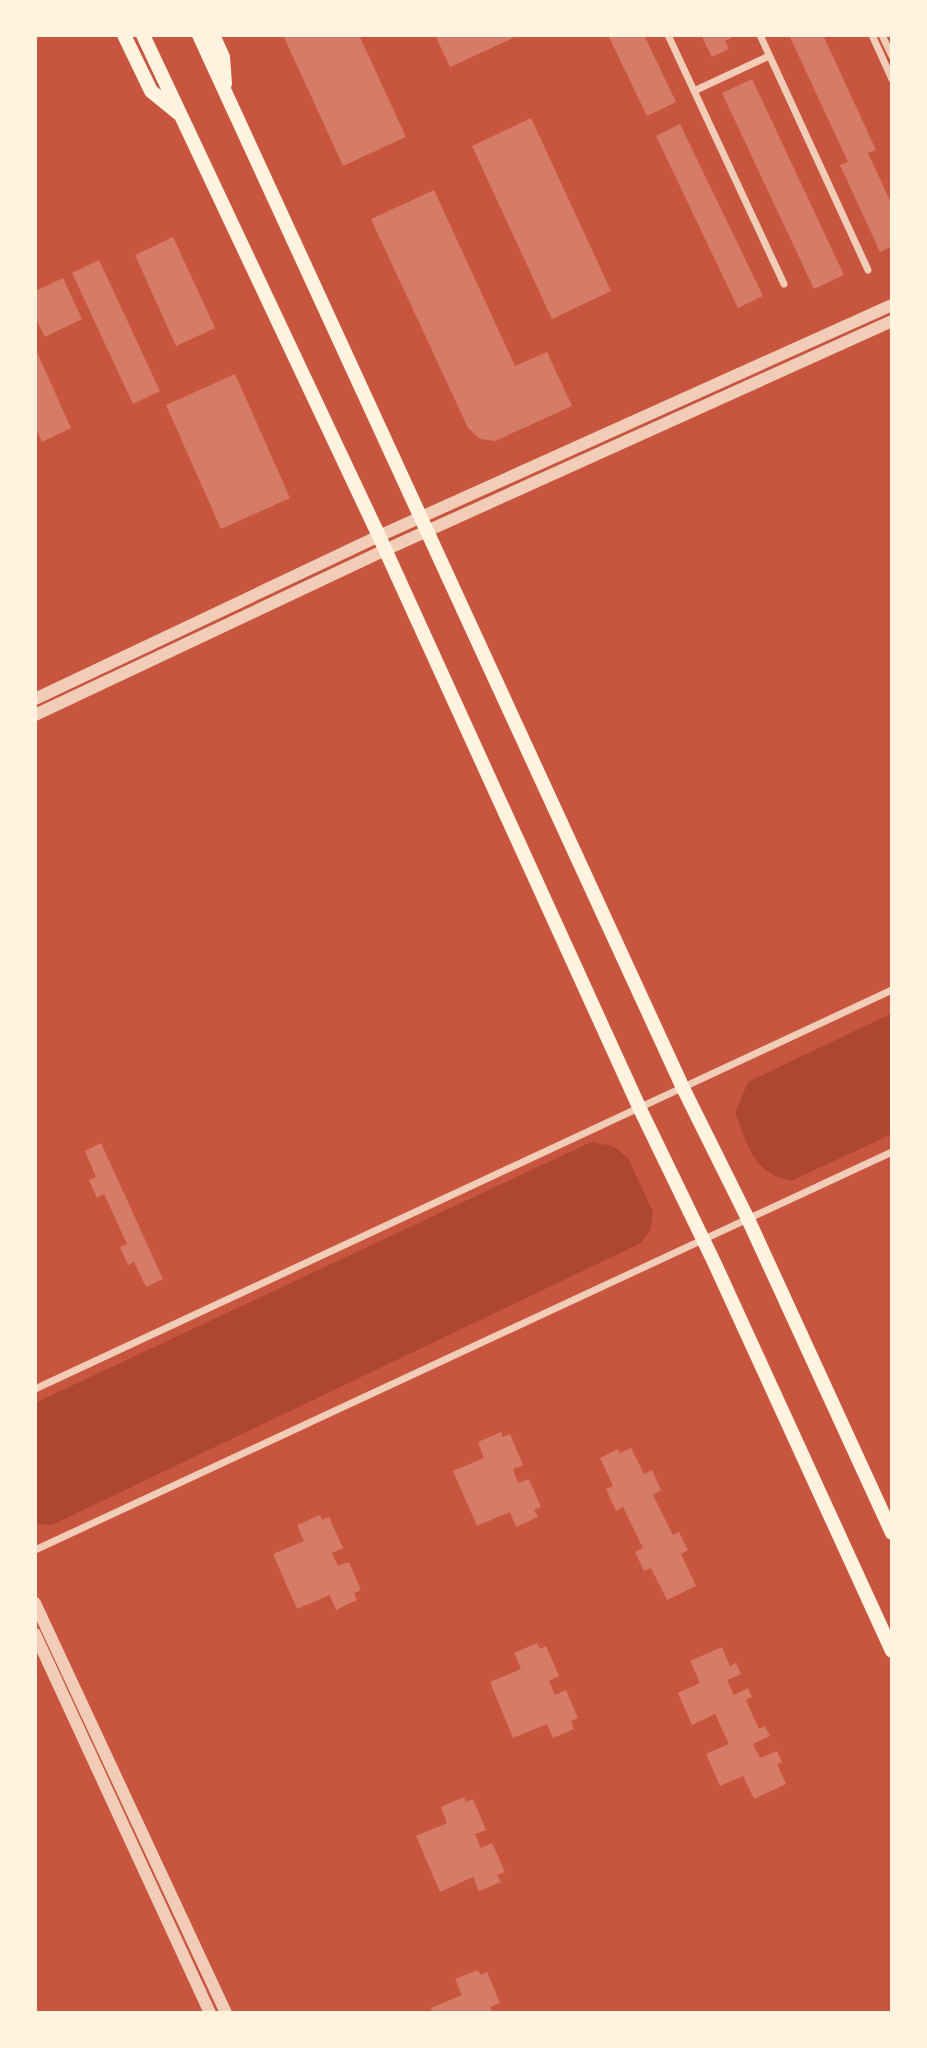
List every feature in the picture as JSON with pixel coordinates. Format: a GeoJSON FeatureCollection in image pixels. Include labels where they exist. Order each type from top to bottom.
{"type":"FeatureCollection","features":[{"type":"Feature","properties":{"kind":"main road"},"geometry":{"type":"LineString","coordinates":[[124,35],[151,91],[181,116]]}},
{"type":"Feature","properties":{"kind":"main road"},"geometry":{"type":"LineString","coordinates":[[143,35],[382,543],[640,1109],[704,1240],[892,1651]]}},
{"type":"Feature","properties":{"kind":"main road"},"geometry":{"type":"LineString","coordinates":[[199,35],[683,1088],[748,1219],[892,1533]]}},
{"type":"Feature","properties":{"kind":"main road"},"geometry":{"type":"LineString","coordinates":[[213,35],[223,57],[226,93]]}},
{"type":"Feature","properties":{"kind":"street"},"geometry":{"type":"LineString","coordinates":[[668,35],[784,284]]}},
{"type":"Feature","properties":{"kind":"street"},"geometry":{"type":"LineString","coordinates":[[760,35],[868,270]]}},
{"type":"Feature","properties":{"kind":"street"},"geometry":{"type":"LineString","coordinates":[[872,35],[892,79]]}},
{"type":"Feature","properties":{"kind":"street"},"geometry":{"type":"LineString","coordinates":[[882,35],[892,56]]}},
{"type":"Feature","properties":{"kind":"street"},"geometry":{"type":"LineString","coordinates":[[694,91],[769,56]]}},
{"type":"Feature","properties":{"kind":"street"},"geometry":{"type":"LineString","coordinates":[[35,699],[424,524],[892,305]]}},
{"type":"Feature","properties":{"kind":"street"},"geometry":{"type":"LineString","coordinates":[[424,524],[892,321]]}},
{"type":"Feature","properties":{"kind":"street"},"geometry":{"type":"LineString","coordinates":[[35,715],[382,543]]}},
{"type":"Feature","properties":{"kind":"street"},"geometry":{"type":"LineString","coordinates":[[35,1389],[892,990]]}},
{"type":"Feature","properties":{"kind":"street"},"geometry":{"type":"LineString","coordinates":[[35,1550],[892,1152]]}},
{"type":"Feature","properties":{"kind":"street"},"geometry":{"type":"LineString","coordinates":[[35,1603],[226,2013]]}},
{"type":"Feature","properties":{"kind":"street"},"geometry":{"type":"LineString","coordinates":[[35,1634],[209,2013]]}},
{"type":"Feature","properties":{"kind":"shaded area"},"geometry":{"type":"Polygon","coordinates":[[[892,1013],[892,1134],[791,1181],[768,1171],[754,1156],[735,1113],[748,1082],[892,1013]]]}},
{"type":"Feature","properties":{"kind":"shaded area"},"geometry":{"type":"Polygon","coordinates":[[[591,1142],[613,1146],[628,1158],[653,1212],[651,1229],[641,1243],[52,1525],[35,1524],[35,1403],[591,1142]]]}},
{"type":"Feature","properties":{"kind":"building"},"geometry":{"type":"Polygon","coordinates":[[[283,35],[359,35],[406,137],[343,166],[283,35]]]}},
{"type":"Feature","properties":{"kind":"building"},"geometry":{"type":"Polygon","coordinates":[[[435,35],[511,35],[513,38],[450,67],[435,35]]]}},
{"type":"Feature","properties":{"kind":"building"},"geometry":{"type":"Polygon","coordinates":[[[608,35],[644,35],[676,102],[647,116],[608,35]]]}},
{"type":"Feature","properties":{"kind":"building"},"geometry":{"type":"Polygon","coordinates":[[[701,35],[737,35],[725,41],[729,49],[712,57],[701,35]]]}},
{"type":"Feature","properties":{"kind":"building"},"geometry":{"type":"Polygon","coordinates":[[[789,35],[823,35],[876,150],[868,153],[892,205],[892,246],[880,252],[840,165],[848,162],[789,35]]]}},
{"type":"Feature","properties":{"kind":"building"},"geometry":{"type":"Polygon","coordinates":[[[752,79],[844,275],[814,289],[722,93],[752,79]]]}},
{"type":"Feature","properties":{"kind":"building"},"geometry":{"type":"Polygon","coordinates":[[[531,118],[611,291],[552,319],[472,146],[531,118]]]}},
{"type":"Feature","properties":{"kind":"building"},"geometry":{"type":"Polygon","coordinates":[[[680,124],[763,296],[738,308],[656,136],[680,124]]]}},
{"type":"Feature","properties":{"kind":"building"},"geometry":{"type":"Polygon","coordinates":[[[434,190],[515,366],[547,352],[572,406],[495,441],[480,439],[468,428],[371,219],[434,190]]]}},
{"type":"Feature","properties":{"kind":"building"},"geometry":{"type":"Polygon","coordinates":[[[173,237],[215,328],[176,346],[135,255],[173,237]]]}},
{"type":"Feature","properties":{"kind":"building"},"geometry":{"type":"Polygon","coordinates":[[[99,260],[160,391],[133,404],[72,273],[99,260]]]}},
{"type":"Feature","properties":{"kind":"building"},"geometry":{"type":"Polygon","coordinates":[[[63,278],[82,319],[45,337],[35,317],[35,291],[63,278]]]}},
{"type":"Feature","properties":{"kind":"building"},"geometry":{"type":"Polygon","coordinates":[[[35,348],[71,428],[42,442],[35,427],[35,348]]]}},
{"type":"Feature","properties":{"kind":"building"},"geometry":{"type":"Polygon","coordinates":[[[235,374],[290,498],[221,529],[166,405],[235,374]]]}},
{"type":"Feature","properties":{"kind":"building"},"geometry":{"type":"Polygon","coordinates":[[[101,1143],[163,1279],[146,1287],[134,1262],[128,1265],[120,1247],[127,1244],[104,1194],[97,1198],[89,1180],[96,1177],[85,1151],[101,1143]]]}},
{"type":"Feature","properties":{"kind":"building"},"geometry":{"type":"Polygon","coordinates":[[[501,1432],[503,1437],[510,1434],[523,1465],[513,1469],[518,1483],[529,1479],[541,1507],[534,1510],[538,1517],[516,1527],[510,1512],[477,1526],[453,1471],[484,1458],[478,1442],[501,1432]]]}},
{"type":"Feature","properties":{"kind":"building"},"geometry":{"type":"Polygon","coordinates":[[[631,1448],[644,1474],[652,1470],[661,1490],[653,1495],[673,1535],[679,1532],[688,1550],[681,1554],[696,1586],[667,1600],[651,1568],[644,1571],[635,1552],[643,1548],[623,1507],[616,1511],[606,1489],[613,1486],[600,1458],[618,1449],[620,1453],[631,1448]]]}},
{"type":"Feature","properties":{"kind":"building"},"geometry":{"type":"Polygon","coordinates":[[[320,1515],[322,1520],[329,1517],[343,1548],[332,1553],[338,1566],[349,1562],[361,1590],[354,1593],[357,1600],[336,1610],[330,1595],[297,1609],[273,1554],[304,1541],[297,1525],[320,1515]]]}},
{"type":"Feature","properties":{"kind":"building"},"geometry":{"type":"Polygon","coordinates":[[[537,1643],[540,1649],[546,1646],[559,1676],[549,1681],[555,1695],[566,1690],[578,1718],[571,1721],[574,1729],[553,1738],[547,1724],[513,1738],[490,1682],[521,1669],[514,1653],[537,1643]]]}},
{"type":"Feature","properties":{"kind":"building"},"geometry":{"type":"Polygon","coordinates":[[[722,1647],[730,1666],[736,1663],[741,1674],[727,1680],[734,1695],[748,1688],[752,1697],[746,1700],[759,1729],[765,1726],[770,1736],[753,1744],[760,1758],[777,1751],[782,1762],[777,1764],[786,1784],[754,1799],[743,1776],[720,1786],[706,1754],[729,1744],[715,1714],[692,1725],[678,1693],[700,1683],[690,1661],[722,1647]]]}},
{"type":"Feature","properties":{"kind":"building"},"geometry":{"type":"Polygon","coordinates":[[[464,1797],[466,1802],[473,1799],[486,1830],[475,1834],[481,1848],[492,1843],[505,1872],[497,1875],[501,1882],[479,1891],[473,1877],[440,1892],[416,1836],[447,1823],[441,1807],[464,1797]]]}},
{"type":"Feature","properties":{"kind":"building"},"geometry":{"type":"Polygon","coordinates":[[[478,1970],[481,1975],[487,1972],[500,2003],[490,2007],[492,2013],[432,2013],[431,2008],[462,1995],[455,1979],[478,1970]]]}}]}
